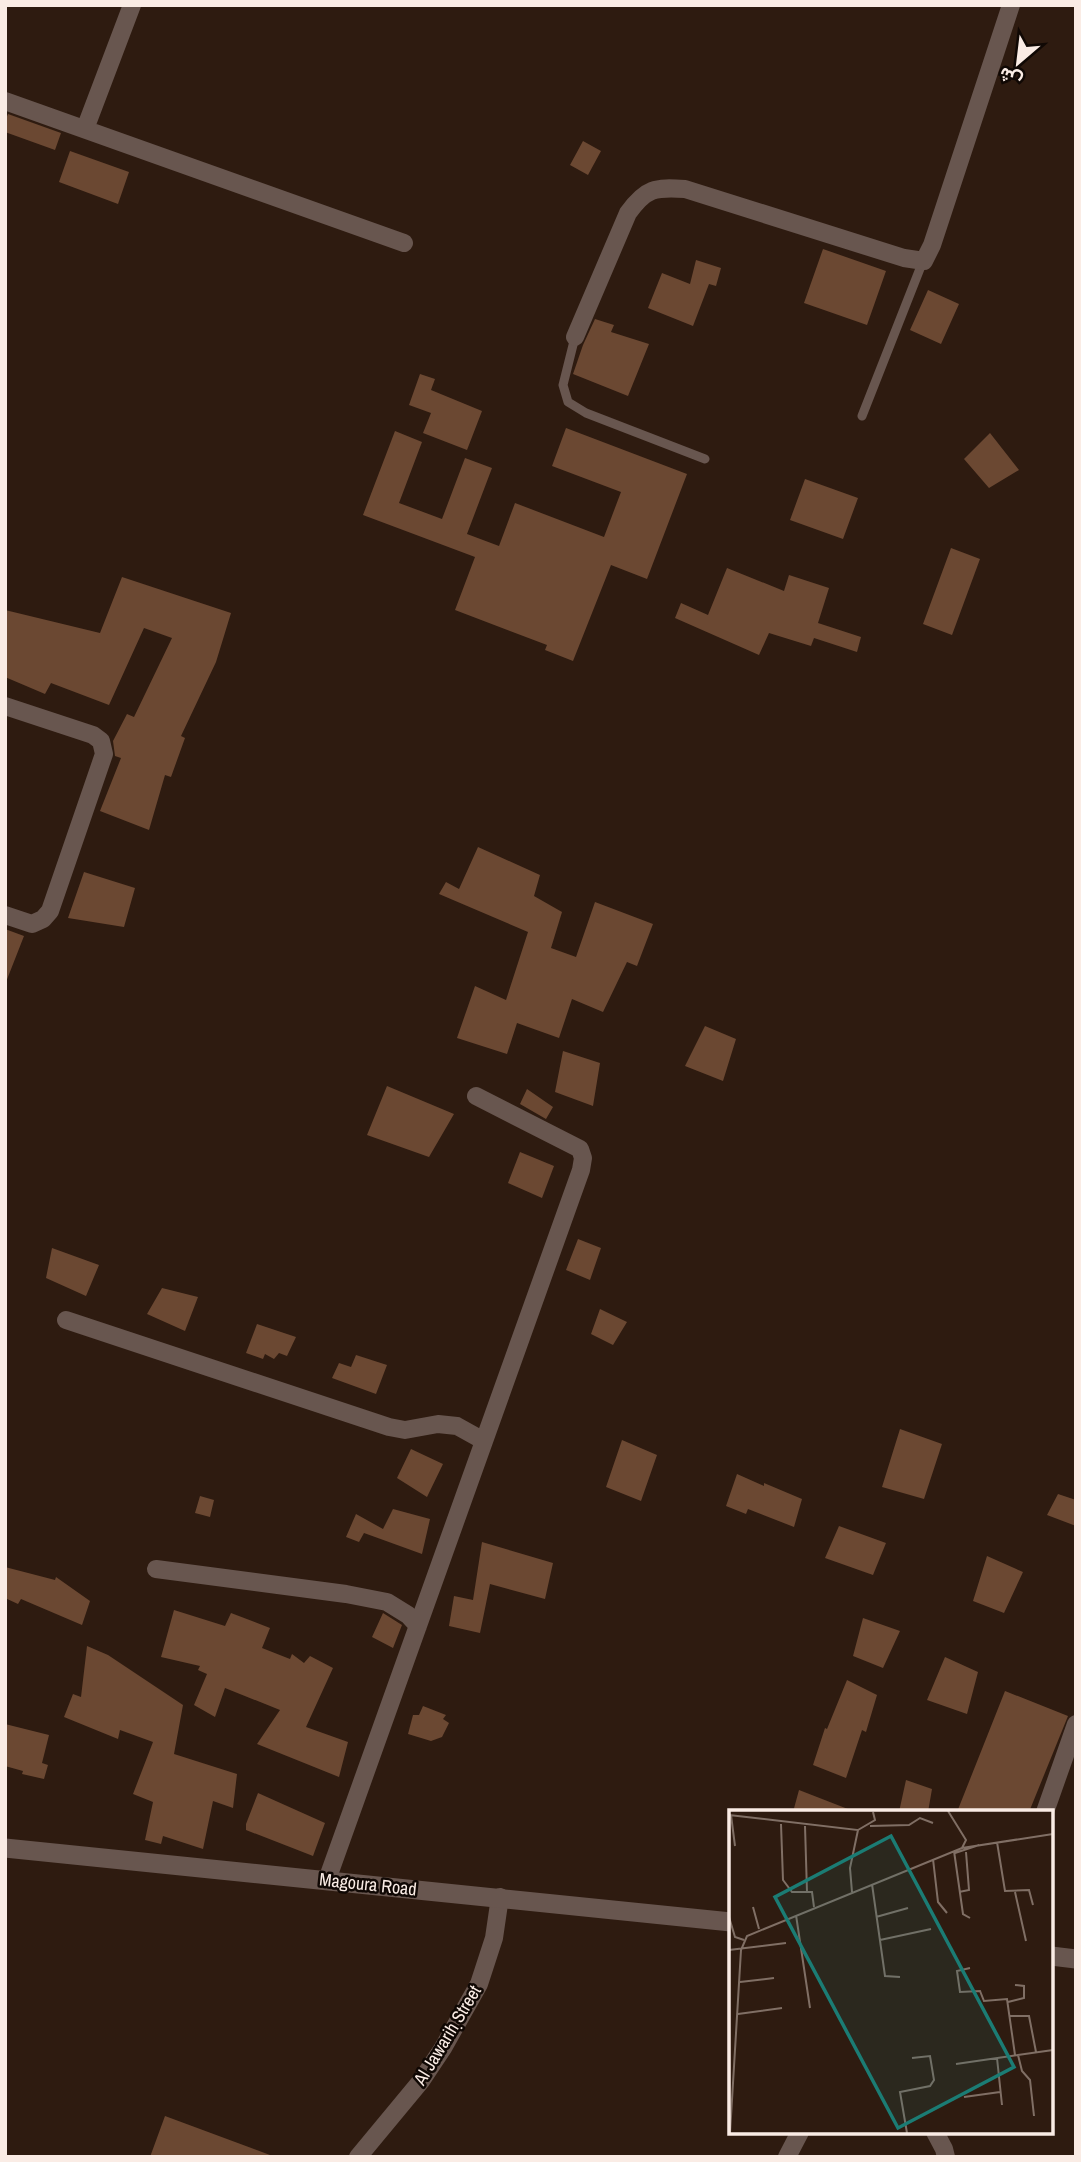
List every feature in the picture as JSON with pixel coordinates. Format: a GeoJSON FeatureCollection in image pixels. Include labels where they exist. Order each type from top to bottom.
{"type":"FeatureCollection","features":[{"type":"Feature","properties":{"kind":"street"},"geometry":{"type":"LineString","coordinates":[[85,129],[132,5]]}},
{"type":"Feature","properties":{"kind":"street"},"geometry":{"type":"LineString","coordinates":[[575,337],[628,213],[639,198],[659,188],[685,189],[904,258],[924,261],[932,245],[1012,5]]}},
{"type":"Feature","properties":{"kind":"street"},"geometry":{"type":"LineString","coordinates":[[5,101],[404,243]]}},
{"type":"Feature","properties":{"kind":"street"},"geometry":{"type":"LineString","coordinates":[[5,706],[93,735],[101,741],[104,754],[50,911],[43,919],[32,923],[5,915]]}},
{"type":"Feature","properties":{"kind":"street"},"geometry":{"type":"LineString","coordinates":[[327,1880],[581,1170],[583,1158],[580,1149],[476,1096]]}},
{"type":"Feature","properties":{"kind":"street"},"geometry":{"type":"LineString","coordinates":[[66,1320],[389,1427],[405,1430],[439,1424],[457,1426],[484,1441]]}},
{"type":"Feature","properties":{"kind":"street"},"geometry":{"type":"LineString","coordinates":[[156,1569],[346,1594],[387,1602],[408,1615],[418,1626]]}},
{"type":"Feature","properties":{"kind":"street"},"geometry":{"type":"LineString","coordinates":[[1046,1810],[1076,1724]]}},
{"type":"Feature","properties":{"kind":"street","name":"Magoura Road"},"geometry":{"type":"LineString","coordinates":[[5,1848],[729,1922]]}},
{"type":"Feature","properties":{"kind":"street","name":"Al Jawariḥ Street"},"geometry":{"type":"LineString","coordinates":[[358,2157],[421,2081],[479,1984],[494,1938],[500,1897]]}},
{"type":"Feature","properties":{"kind":"street"},"geometry":{"type":"LineString","coordinates":[[1053,1956],[1076,1959]]}},
{"type":"Feature","properties":{"kind":"street"},"geometry":{"type":"LineString","coordinates":[[787,2157],[799,2134]]}},
{"type":"Feature","properties":{"kind":"street"},"geometry":{"type":"LineString","coordinates":[[936,2134],[946,2157]]}},
{"type":"Feature","properties":{"kind":"lane"},"geometry":{"type":"LineString","coordinates":[[862,416],[924,261]]}},
{"type":"Feature","properties":{"kind":"lane"},"geometry":{"type":"LineString","coordinates":[[575,337],[563,385],[568,402],[586,414],[705,459]]}},
{"type":"Feature","properties":{"kind":"building"},"geometry":{"type":"Polygon","coordinates":[[[8,114],[61,133],[55,150],[5,132],[8,114]]]}},
{"type":"Feature","properties":{"kind":"building"},"geometry":{"type":"Polygon","coordinates":[[[583,141],[601,151],[588,175],[570,165],[583,141]]]}},
{"type":"Feature","properties":{"kind":"building"},"geometry":{"type":"Polygon","coordinates":[[[70,151],[129,172],[118,204],[59,182],[70,151]]]}},
{"type":"Feature","properties":{"kind":"building"},"geometry":{"type":"Polygon","coordinates":[[[823,249],[886,271],[867,325],[804,303],[823,249]]]}},
{"type":"Feature","properties":{"kind":"building"},"geometry":{"type":"Polygon","coordinates":[[[696,260],[721,268],[716,286],[709,284],[693,326],[648,308],[662,273],[690,284],[696,260]]]}},
{"type":"Feature","properties":{"kind":"building"},"geometry":{"type":"Polygon","coordinates":[[[928,290],[959,304],[941,344],[910,330],[928,290]]]}},
{"type":"Feature","properties":{"kind":"building"},"geometry":{"type":"Polygon","coordinates":[[[595,319],[614,325],[611,332],[649,344],[628,396],[573,374],[595,319]]]}},
{"type":"Feature","properties":{"kind":"building"},"geometry":{"type":"Polygon","coordinates":[[[420,374],[435,379],[431,390],[482,411],[467,450],[423,433],[431,413],[409,405],[420,374]]]}},
{"type":"Feature","properties":{"kind":"building"},"geometry":{"type":"Polygon","coordinates":[[[566,428],[687,474],[647,579],[611,565],[573,661],[545,650],[547,645],[455,610],[475,557],[363,515],[395,431],[422,442],[399,503],[442,519],[465,458],[492,468],[467,534],[499,546],[515,503],[604,537],[621,492],[552,466],[566,428]]]}},
{"type":"Feature","properties":{"kind":"building"},"geometry":{"type":"Polygon","coordinates":[[[990,433],[1019,470],[989,488],[964,459],[990,433]]]}},
{"type":"Feature","properties":{"kind":"building"},"geometry":{"type":"Polygon","coordinates":[[[805,479],[858,498],[843,539],[790,520],[805,479]]]}},
{"type":"Feature","properties":{"kind":"building"},"geometry":{"type":"Polygon","coordinates":[[[951,548],[980,559],[952,635],[923,624],[951,548]]]}},
{"type":"Feature","properties":{"kind":"building"},"geometry":{"type":"Polygon","coordinates":[[[727,568],[784,591],[789,575],[829,588],[818,623],[861,637],[857,652],[814,638],[811,646],[769,633],[759,655],[675,618],[681,603],[708,615],[727,568]]]}},
{"type":"Feature","properties":{"kind":"building"},"geometry":{"type":"Polygon","coordinates":[[[122,577],[231,613],[216,662],[181,736],[185,738],[171,777],[165,775],[149,830],[100,811],[121,758],[115,756],[113,741],[127,714],[134,717],[172,638],[144,628],[109,705],[51,683],[45,694],[5,677],[5,610],[100,633],[122,577]]]}},
{"type":"Feature","properties":{"kind":"building"},"geometry":{"type":"Polygon","coordinates":[[[478,847],[540,875],[534,896],[562,912],[551,948],[576,957],[595,902],[653,924],[637,966],[627,962],[603,1012],[572,999],[559,1038],[517,1023],[507,1054],[457,1038],[475,986],[506,1000],[528,932],[439,894],[446,882],[459,889],[478,847]]]}},
{"type":"Feature","properties":{"kind":"building"},"geometry":{"type":"Polygon","coordinates":[[[84,872],[135,888],[124,927],[68,918],[84,872]]]}},
{"type":"Feature","properties":{"kind":"building"},"geometry":{"type":"Polygon","coordinates":[[[5,929],[24,936],[6,982],[5,982],[5,929]]]}},
{"type":"Feature","properties":{"kind":"building"},"geometry":{"type":"Polygon","coordinates":[[[705,1026],[736,1039],[723,1081],[685,1066],[705,1026]]]}},
{"type":"Feature","properties":{"kind":"building"},"geometry":{"type":"Polygon","coordinates":[[[563,1051],[600,1063],[593,1106],[555,1092],[563,1051]]]}},
{"type":"Feature","properties":{"kind":"building"},"geometry":{"type":"Polygon","coordinates":[[[387,1086],[454,1114],[429,1157],[367,1135],[387,1086]]]}},
{"type":"Feature","properties":{"kind":"building"},"geometry":{"type":"Polygon","coordinates":[[[527,1089],[553,1107],[546,1119],[520,1104],[527,1089]]]}},
{"type":"Feature","properties":{"kind":"building"},"geometry":{"type":"Polygon","coordinates":[[[520,1152],[554,1166],[542,1198],[508,1183],[520,1152]]]}},
{"type":"Feature","properties":{"kind":"building"},"geometry":{"type":"Polygon","coordinates":[[[578,1239],[601,1248],[590,1280],[566,1270],[578,1239]]]}},
{"type":"Feature","properties":{"kind":"building"},"geometry":{"type":"Polygon","coordinates":[[[52,1248],[99,1265],[86,1296],[46,1278],[52,1248]]]}},
{"type":"Feature","properties":{"kind":"building"},"geometry":{"type":"Polygon","coordinates":[[[162,1288],[198,1297],[185,1331],[147,1314],[162,1288]]]}},
{"type":"Feature","properties":{"kind":"building"},"geometry":{"type":"Polygon","coordinates":[[[600,1309],[627,1322],[613,1345],[591,1334],[600,1309]]]}},
{"type":"Feature","properties":{"kind":"building"},"geometry":{"type":"Polygon","coordinates":[[[257,1324],[296,1337],[287,1356],[279,1353],[274,1359],[265,1354],[263,1359],[246,1353],[257,1324]]]}},
{"type":"Feature","properties":{"kind":"building"},"geometry":{"type":"Polygon","coordinates":[[[356,1355],[387,1365],[376,1394],[332,1378],[339,1363],[351,1367],[356,1355]]]}},
{"type":"Feature","properties":{"kind":"building"},"geometry":{"type":"Polygon","coordinates":[[[900,1429],[942,1444],[924,1499],[882,1487],[900,1429]]]}},
{"type":"Feature","properties":{"kind":"building"},"geometry":{"type":"Polygon","coordinates":[[[622,1440],[657,1455],[641,1501],[606,1487],[622,1440]]]}},
{"type":"Feature","properties":{"kind":"building"},"geometry":{"type":"Polygon","coordinates":[[[411,1449],[443,1464],[427,1497],[397,1478],[411,1449]]]}},
{"type":"Feature","properties":{"kind":"building"},"geometry":{"type":"Polygon","coordinates":[[[737,1474],[802,1499],[794,1527],[748,1509],[746,1514],[726,1506],[737,1474]]]}},
{"type":"Feature","properties":{"kind":"building"},"geometry":{"type":"Polygon","coordinates":[[[1058,1494],[1076,1500],[1076,1526],[1047,1515],[1058,1494]]]}},
{"type":"Feature","properties":{"kind":"building"},"geometry":{"type":"Polygon","coordinates":[[[200,1496],[214,1500],[210,1517],[195,1513],[200,1496]]]}},
{"type":"Feature","properties":{"kind":"building"},"geometry":{"type":"Polygon","coordinates":[[[393,1509],[430,1519],[422,1554],[364,1533],[359,1542],[346,1537],[356,1514],[383,1529],[393,1509]]]}},
{"type":"Feature","properties":{"kind":"building"},"geometry":{"type":"Polygon","coordinates":[[[839,1526],[886,1543],[873,1575],[825,1558],[839,1526]]]}},
{"type":"Feature","properties":{"kind":"building"},"geometry":{"type":"Polygon","coordinates":[[[482,1542],[553,1563],[545,1599],[490,1584],[480,1633],[449,1626],[454,1596],[473,1600],[482,1542]]]}},
{"type":"Feature","properties":{"kind":"building"},"geometry":{"type":"Polygon","coordinates":[[[987,1556],[1023,1572],[1004,1613],[973,1601],[987,1556]]]}},
{"type":"Feature","properties":{"kind":"building"},"geometry":{"type":"Polygon","coordinates":[[[5,1567],[55,1580],[56,1577],[90,1601],[82,1625],[21,1599],[18,1604],[5,1598],[5,1567]]]}},
{"type":"Feature","properties":{"kind":"building"},"geometry":{"type":"Polygon","coordinates":[[[174,1610],[225,1626],[231,1613],[270,1628],[262,1648],[290,1659],[292,1654],[304,1663],[310,1656],[333,1668],[306,1727],[348,1742],[339,1777],[257,1744],[280,1710],[225,1688],[215,1717],[194,1705],[207,1674],[198,1670],[200,1666],[161,1657],[174,1610]]]}},
{"type":"Feature","properties":{"kind":"building"},"geometry":{"type":"Polygon","coordinates":[[[383,1613],[402,1625],[393,1648],[372,1637],[383,1613]]]}},
{"type":"Feature","properties":{"kind":"building"},"geometry":{"type":"Polygon","coordinates":[[[863,1618],[900,1631],[883,1668],[853,1656],[863,1618]]]}},
{"type":"Feature","properties":{"kind":"building"},"geometry":{"type":"Polygon","coordinates":[[[87,1646],[108,1655],[183,1705],[174,1754],[237,1774],[233,1808],[213,1801],[203,1849],[163,1836],[161,1844],[145,1840],[153,1802],[133,1794],[153,1742],[120,1730],[118,1739],[64,1717],[73,1694],[81,1697],[87,1646]]]}},
{"type":"Feature","properties":{"kind":"building"},"geometry":{"type":"Polygon","coordinates":[[[945,1657],[978,1672],[967,1714],[927,1700],[945,1657]]]}},
{"type":"Feature","properties":{"kind":"building"},"geometry":{"type":"Polygon","coordinates":[[[847,1680],[877,1695],[866,1732],[862,1730],[846,1778],[813,1765],[825,1728],[827,1729],[847,1680]]]}},
{"type":"Feature","properties":{"kind":"building"},"geometry":{"type":"Polygon","coordinates":[[[1005,1691],[1068,1716],[1030,1810],[958,1810],[1005,1691]]]}},
{"type":"Feature","properties":{"kind":"building"},"geometry":{"type":"Polygon","coordinates":[[[423,1706],[446,1715],[443,1719],[449,1723],[442,1737],[431,1741],[408,1734],[413,1715],[419,1715],[423,1706]]]}},
{"type":"Feature","properties":{"kind":"building"},"geometry":{"type":"Polygon","coordinates":[[[5,1724],[49,1735],[42,1763],[48,1765],[44,1779],[22,1774],[23,1771],[5,1766],[5,1724]]]}},
{"type":"Feature","properties":{"kind":"building"},"geometry":{"type":"Polygon","coordinates":[[[906,1780],[932,1789],[928,1810],[899,1810],[906,1780]]]}},
{"type":"Feature","properties":{"kind":"building"},"geometry":{"type":"Polygon","coordinates":[[[799,1790],[850,1810],[794,1810],[799,1790]]]}},
{"type":"Feature","properties":{"kind":"building"},"geometry":{"type":"Polygon","coordinates":[[[258,1793],[325,1823],[313,1856],[246,1830],[258,1793]]]}},
{"type":"Feature","properties":{"kind":"building"},"geometry":{"type":"Polygon","coordinates":[[[165,2116],[270,2155],[270,2157],[150,2157],[165,2116]]]}}]}
